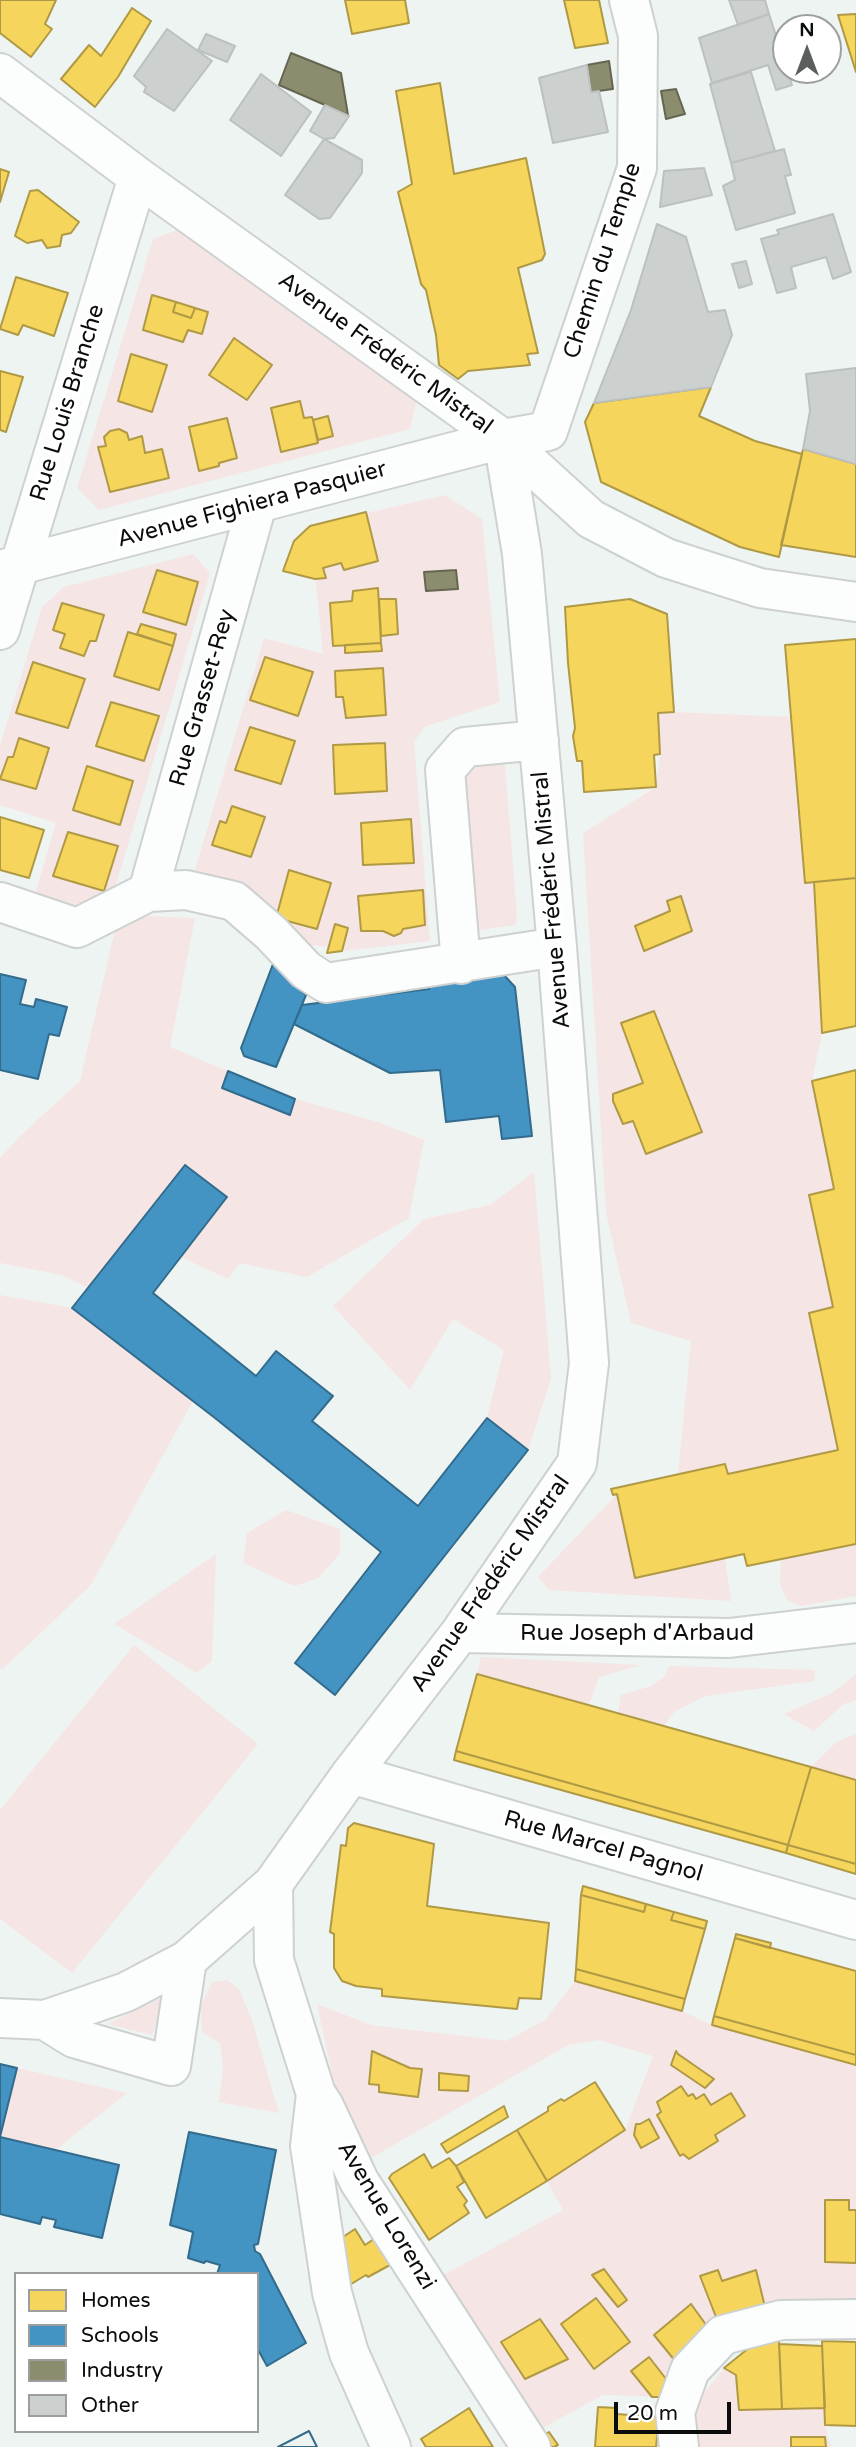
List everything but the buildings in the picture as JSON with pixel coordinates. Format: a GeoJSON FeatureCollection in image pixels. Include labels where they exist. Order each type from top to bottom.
{"type":"FeatureCollection","features":[{"type":"Feature","properties":{"kind":"street","name":"Chemin du Temple"},"geometry":{"type":"LineString","coordinates":[[503,439],[548,431],[637,168],[638,36],[629,0]]}},
{"type":"Feature","properties":{"kind":"street","name":"Avenue Frédéric Mistral"},"geometry":{"type":"LineString","coordinates":[[0,73],[138,177],[503,439],[522,554],[557,947],[589,1363],[577,1463],[460,1633],[351,1774],[273,1885],[187,1960],[126,1993],[45,2020]]}},
{"type":"Feature","properties":{"kind":"street","name":"Rue Louis Branche"},"geometry":{"type":"LineString","coordinates":[[0,630],[9,568],[138,177]]}},
{"type":"Feature","properties":{"kind":"street","name":"Avenue Fighiera Pasquier"},"geometry":{"type":"LineString","coordinates":[[9,568],[503,439]]}},
{"type":"Feature","properties":{"kind":"street"},"geometry":{"type":"LineString","coordinates":[[503,439],[590,519],[666,558],[760,589],[856,602]]}},
{"type":"Feature","properties":{"kind":"street","name":"Rue Grasset-Rey"},"geometry":{"type":"LineString","coordinates":[[148,892],[257,504]]}},
{"type":"Feature","properties":{"kind":"street"},"geometry":{"type":"LineString","coordinates":[[461,964],[445,769],[465,747],[539,740]]}},
{"type":"Feature","properties":{"kind":"street"},"geometry":{"type":"LineString","coordinates":[[0,902],[77,928],[148,892],[186,890],[234,901],[271,933],[306,970],[326,983],[557,947]]}},
{"type":"Feature","properties":{"kind":"street","name":"Rue Joseph d'Arbaud"},"geometry":{"type":"LineString","coordinates":[[460,1633],[729,1638],[856,1623]]}},
{"type":"Feature","properties":{"kind":"street","name":"Rue Marcel Pagnol"},"geometry":{"type":"LineString","coordinates":[[351,1774],[856,1920]]}},
{"type":"Feature","properties":{"kind":"street","name":"Avenue Lorenzi"},"geometry":{"type":"LineString","coordinates":[[273,1885],[274,1959],[316,2094],[359,2181],[531,2447]]}},
{"type":"Feature","properties":{"kind":"street"},"geometry":{"type":"LineString","coordinates":[[0,2018],[45,2020],[74,2038],[171,2066],[187,1960]]}},
{"type":"Feature","properties":{"kind":"street"},"geometry":{"type":"LineString","coordinates":[[316,2094],[310,2146],[332,2292],[349,2353],[391,2447]]}},
{"type":"Feature","properties":{"kind":"street"},"geometry":{"type":"LineString","coordinates":[[679,2447],[675,2412],[690,2370],[723,2335],[781,2320],[856,2319]]}},
{"type":"Feature","properties":{"kind":"shaded area"},"geometry":{"type":"Polygon","coordinates":[[[183,228],[417,398],[410,429],[99,510],[77,488],[153,239],[183,228]],[[152,296],[143,330],[183,342],[188,330],[202,334],[208,312],[152,296]],[[234,338],[209,375],[247,400],[272,365],[234,338]],[[131,355],[118,400],[152,412],[167,365],[131,355]],[[300,401],[271,408],[317,443],[318,440],[332,436],[312,417],[304,418],[300,401]],[[227,418],[189,427],[199,470],[219,466],[219,463],[237,458],[227,418]],[[119,429],[110,431],[104,437],[106,446],[99,448],[110,492],[169,478],[162,450],[145,453],[141,437],[129,440],[127,433],[119,429]]]}},
{"type":"Feature","properties":{"kind":"shaded area"},"geometry":{"type":"Polygon","coordinates":[[[445,495],[482,519],[500,702],[424,727],[414,742],[430,941],[327,953],[328,947],[303,944],[200,877],[195,870],[264,638],[323,654],[310,526],[445,495]]]}},
{"type":"Feature","properties":{"kind":"shaded area"},"geometry":{"type":"Polygon","coordinates":[[[193,554],[210,573],[115,888],[57,913],[32,905],[56,823],[0,805],[0,746],[42,607],[64,587],[193,554]]]}},
{"type":"Feature","properties":{"kind":"shaded area"},"geometry":{"type":"Polygon","coordinates":[[[658,713],[791,717],[805,882],[814,882],[822,1033],[812,1081],[834,1189],[833,1307],[809,1313],[838,1450],[728,1474],[725,1464],[678,1474],[691,1341],[631,1323],[606,1213],[583,833],[656,787],[660,755],[654,755],[658,713]]]}},
{"type":"Feature","properties":{"kind":"shaded area"},"geometry":{"type":"Polygon","coordinates":[[[499,758],[505,765],[517,916],[515,925],[479,930],[470,920],[460,770],[499,758]]]}},
{"type":"Feature","properties":{"kind":"shaded area"},"geometry":{"type":"Polygon","coordinates":[[[146,916],[195,918],[170,1047],[228,1071],[222,1087],[290,1114],[295,1099],[378,1122],[424,1140],[409,1218],[307,1277],[239,1263],[228,1279],[181,1257],[227,1197],[185,1165],[88,1288],[62,1275],[0,1263],[0,1158],[80,1081],[115,930],[146,916]]]}},
{"type":"Feature","properties":{"kind":"shaded area"},"geometry":{"type":"Polygon","coordinates":[[[534,1172],[551,1379],[528,1450],[487,1418],[504,1350],[453,1319],[410,1390],[333,1306],[424,1219],[490,1205],[534,1172]]]}},
{"type":"Feature","properties":{"kind":"shaded area"},"geometry":{"type":"Polygon","coordinates":[[[0,1295],[72,1308],[193,1401],[91,1585],[0,1669],[0,1295]]]}},
{"type":"Feature","properties":{"kind":"shaded area"},"geometry":{"type":"Polygon","coordinates":[[[617,1494],[635,1578],[725,1558],[731,1601],[549,1590],[538,1577],[617,1494]]]}},
{"type":"Feature","properties":{"kind":"shaded area"},"geometry":{"type":"Polygon","coordinates":[[[286,1510],[340,1529],[340,1554],[317,1579],[294,1586],[243,1563],[247,1533],[286,1510]]]}},
{"type":"Feature","properties":{"kind":"shaded area"},"geometry":{"type":"Polygon","coordinates":[[[856,1544],[856,1596],[802,1606],[787,1600],[780,1584],[781,1559],[856,1544]]]}},
{"type":"Feature","properties":{"kind":"shaded area"},"geometry":{"type":"Polygon","coordinates":[[[216,1554],[212,1661],[197,1673],[114,1624],[216,1554]]]}},
{"type":"Feature","properties":{"kind":"shaded area"},"geometry":{"type":"Polygon","coordinates":[[[134,1645],[258,1744],[72,1973],[0,1919],[0,1810],[134,1645]]]}},
{"type":"Feature","properties":{"kind":"shaded area"},"geometry":{"type":"Polygon","coordinates":[[[481,1657],[641,1665],[599,1677],[589,1705],[477,1674],[481,1657]]]}},
{"type":"Feature","properties":{"kind":"shaded area"},"geometry":{"type":"Polygon","coordinates":[[[669,1666],[815,1670],[814,1681],[705,1696],[674,1712],[664,1726],[618,1713],[621,1695],[651,1686],[665,1676],[669,1666]]]}},
{"type":"Feature","properties":{"kind":"shaded area"},"geometry":{"type":"Polygon","coordinates":[[[856,1674],[856,1700],[844,1704],[814,1731],[784,1714],[832,1693],[856,1674]]]}},
{"type":"Feature","properties":{"kind":"shaded area"},"geometry":{"type":"Polygon","coordinates":[[[856,1734],[856,1780],[811,1767],[836,1742],[856,1734]]]}},
{"type":"Feature","properties":{"kind":"shaded area"},"geometry":{"type":"Polygon","coordinates":[[[227,1980],[239,1989],[252,2020],[279,2113],[219,2102],[223,2070],[220,2043],[202,2032],[201,2006],[212,1982],[227,1980]]]}},
{"type":"Feature","properties":{"kind":"shaded area"},"geometry":{"type":"Polygon","coordinates":[[[575,1981],[682,2011],[712,2025],[856,2065],[856,2308],[741,2306],[664,2397],[603,2395],[539,2430],[440,2277],[563,2210],[547,2181],[625,2130],[653,2056],[599,2040],[568,2045],[364,2162],[346,2138],[317,2004],[371,2025],[506,2041],[545,2020],[575,1981]]]}},
{"type":"Feature","properties":{"kind":"shaded area"},"geometry":{"type":"Polygon","coordinates":[[[167,1995],[152,2035],[107,2024],[167,1995]]]}},
{"type":"Feature","properties":{"kind":"shaded area"},"geometry":{"type":"Polygon","coordinates":[[[17,2068],[127,2093],[55,2150],[0,2137],[17,2068]]]}},
{"type":"Feature","properties":{"kind":"shaded area"},"geometry":{"type":"Polygon","coordinates":[[[724,2368],[736,2375],[739,2410],[825,2408],[825,2425],[831,2447],[691,2447],[690,2411],[724,2368]]]}}]}
